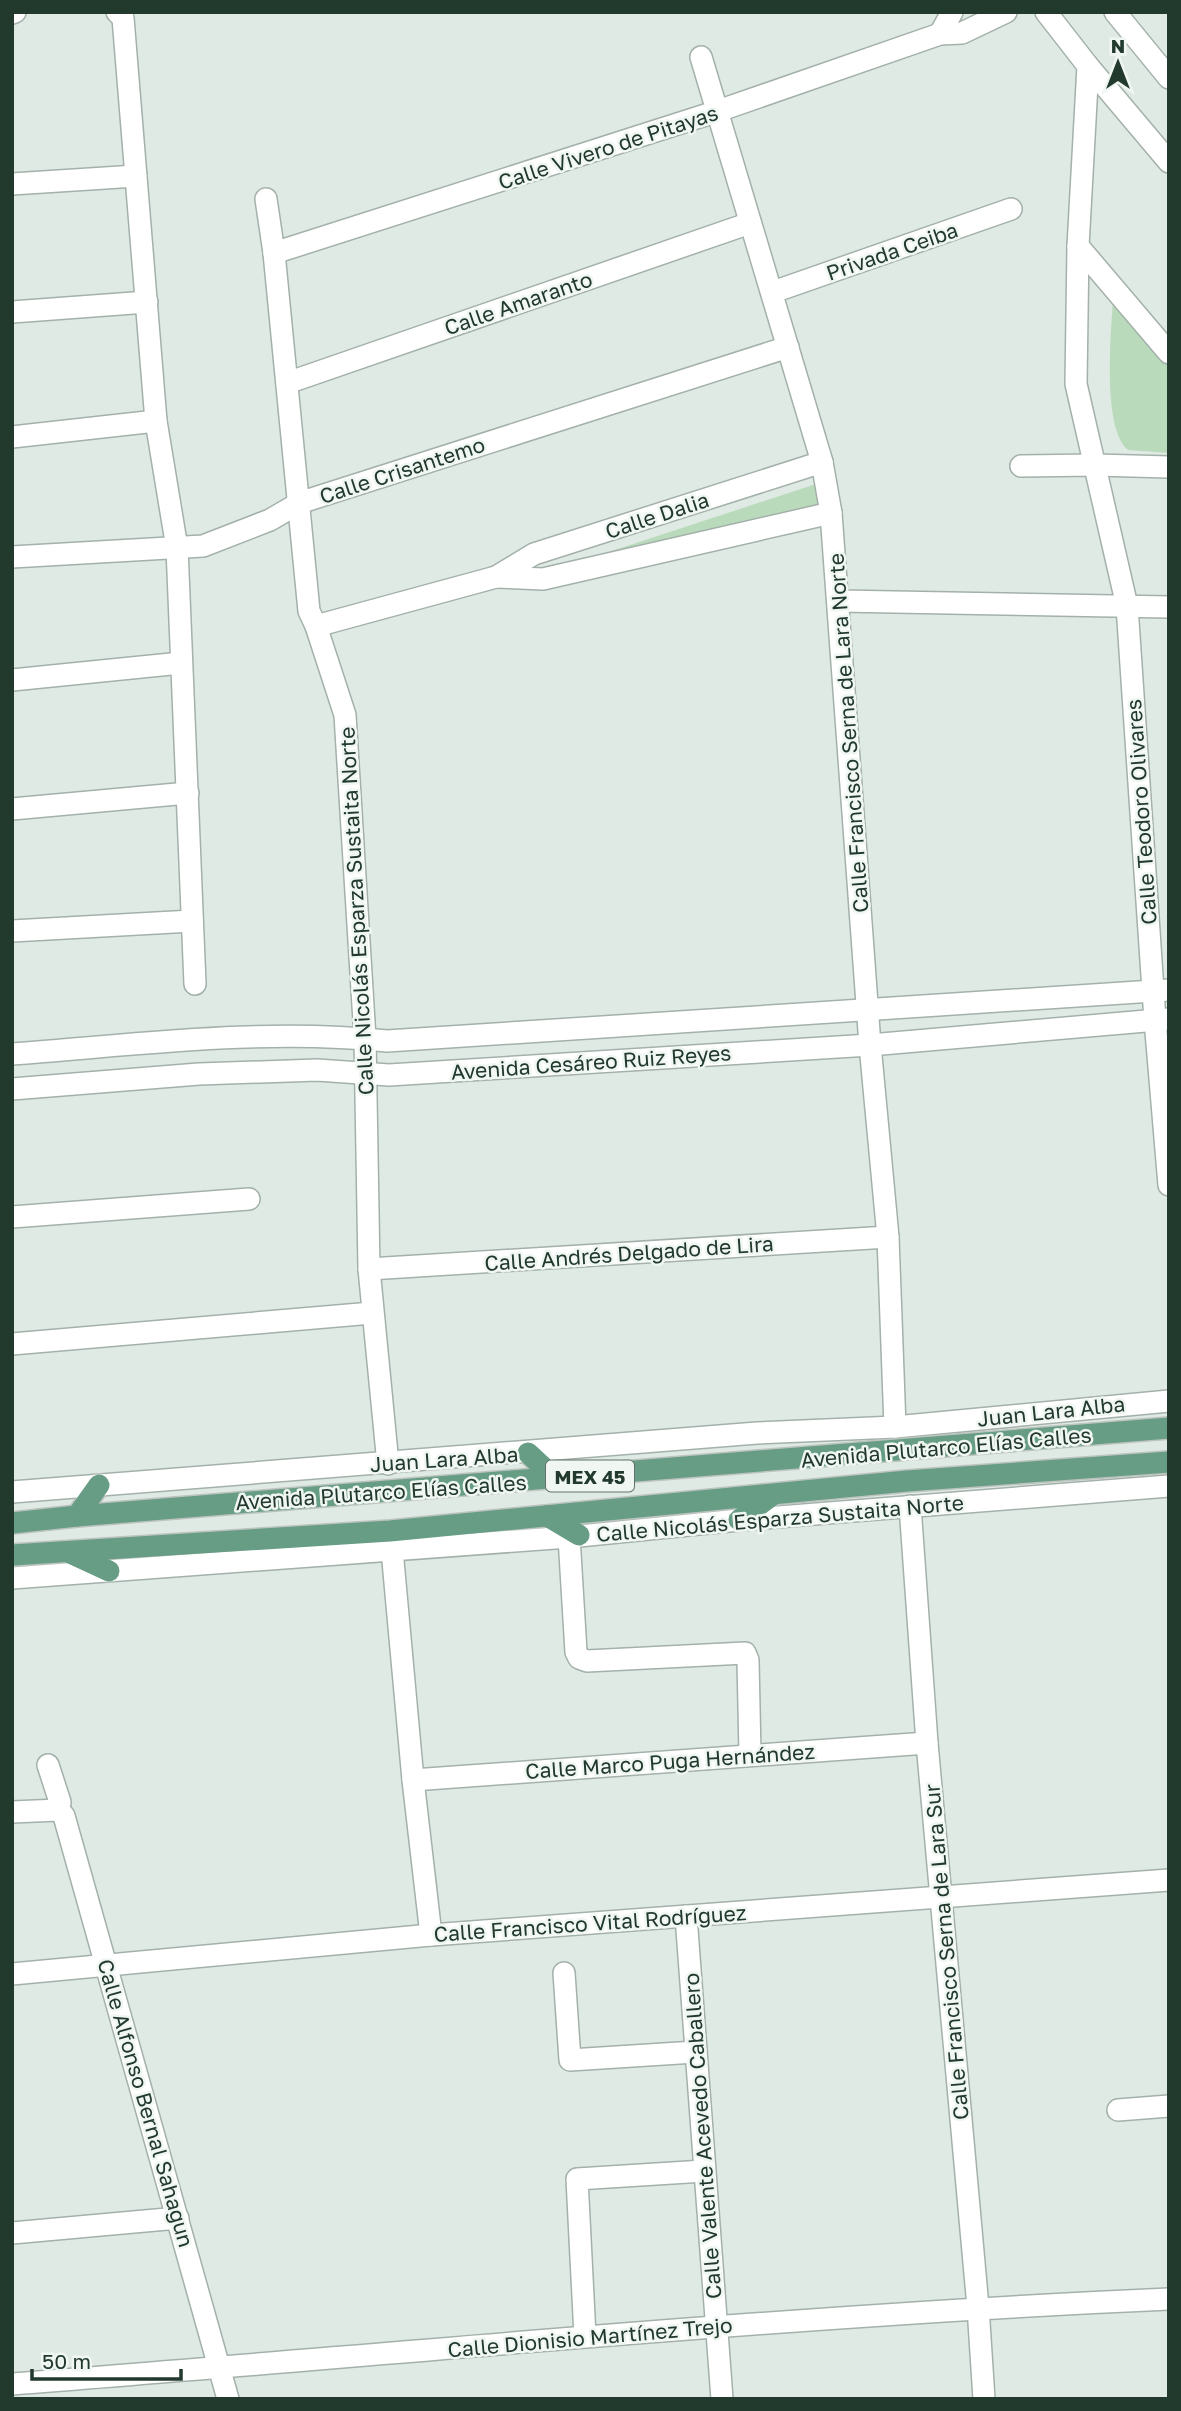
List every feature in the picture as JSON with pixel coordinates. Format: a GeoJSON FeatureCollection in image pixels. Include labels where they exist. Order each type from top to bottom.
{"type":"FeatureCollection","features":[{"type":"Feature","properties":{"kind":"main road","name":"Avenida Plutarco Elías Calles"},"geometry":{"type":"LineString","coordinates":[[12,1523],[1169,1428]]}},
{"type":"Feature","properties":{"kind":"main road"},"geometry":{"type":"LineString","coordinates":[[528,1453],[555,1478]]}},
{"type":"Feature","properties":{"kind":"main road","name":"Avenida Plutarco Elías Calles"},"geometry":{"type":"LineString","coordinates":[[12,1555],[390,1531],[907,1481],[1169,1462]]}},
{"type":"Feature","properties":{"kind":"main road"},"geometry":{"type":"LineString","coordinates":[[77,1516],[99,1485]]}},
{"type":"Feature","properties":{"kind":"main road"},"geometry":{"type":"LineString","coordinates":[[739,1520],[772,1495]]}},
{"type":"Feature","properties":{"kind":"main road"},"geometry":{"type":"LineString","coordinates":[[547,1516],[574,1536]]}},
{"type":"Feature","properties":{"kind":"main road"},"geometry":{"type":"LineString","coordinates":[[68,1552],[110,1571]]}},
{"type":"Feature","properties":{"kind":"street"},"geometry":{"type":"LineString","coordinates":[[117,12],[123,18],[156,421],[177,548],[194,984]]}},
{"type":"Feature","properties":{"kind":"street"},"geometry":{"type":"LineString","coordinates":[[940,34],[951,12]]}},
{"type":"Feature","properties":{"kind":"street","name":"Calle Vivero de Pitayas"},"geometry":{"type":"LineString","coordinates":[[274,254],[718,111],[940,34],[962,33],[1006,12]]}},
{"type":"Feature","properties":{"kind":"street"},"geometry":{"type":"LineString","coordinates":[[1046,12],[1169,162]]}},
{"type":"Feature","properties":{"kind":"street"},"geometry":{"type":"LineString","coordinates":[[1115,12],[1169,78]]}},
{"type":"Feature","properties":{"kind":"street","name":"Calle Francisco Serna de Lara Norte"},"geometry":{"type":"LineString","coordinates":[[701,57],[822,462],[831,513],[870,1045],[888,1237],[895,1427]]}},
{"type":"Feature","properties":{"kind":"street","name":"Calle Teodoro Olivares"},"geometry":{"type":"LineString","coordinates":[[1088,66],[1078,246],[1076,384],[1127,606],[1161,991],[1169,1185]]}},
{"type":"Feature","properties":{"kind":"street"},"geometry":{"type":"LineString","coordinates":[[12,184],[136,176]]}},
{"type":"Feature","properties":{"kind":"street","name":"Calle Nicolás Esparza Sustaita Norte"},"geometry":{"type":"LineString","coordinates":[[266,199],[274,254],[309,611],[345,715],[365,1038],[369,1269],[388,1464]]}},
{"type":"Feature","properties":{"kind":"street","name":"Privada Ceiba"},"geometry":{"type":"LineString","coordinates":[[773,292],[1011,209]]}},
{"type":"Feature","properties":{"kind":"street","name":"Calle Amaranto"},"geometry":{"type":"LineString","coordinates":[[287,383],[750,223]]}},
{"type":"Feature","properties":{"kind":"street"},"geometry":{"type":"LineString","coordinates":[[1078,246],[1169,353]]}},
{"type":"Feature","properties":{"kind":"street"},"geometry":{"type":"LineString","coordinates":[[12,312],[147,302]]}},
{"type":"Feature","properties":{"kind":"street","name":"Calle Crisantemo"},"geometry":{"type":"LineString","coordinates":[[12,557],[203,546],[270,520],[299,503],[788,347]]}},
{"type":"Feature","properties":{"kind":"street"},"geometry":{"type":"LineString","coordinates":[[12,437],[156,421]]}},
{"type":"Feature","properties":{"kind":"street","name":"Calle Dalia"},"geometry":{"type":"LineString","coordinates":[[316,626],[496,577],[534,554],[822,462]]}},
{"type":"Feature","properties":{"kind":"street"},"geometry":{"type":"LineString","coordinates":[[1021,466],[1169,467]]}},
{"type":"Feature","properties":{"kind":"street","name":"Calle Dalia"},"geometry":{"type":"LineString","coordinates":[[496,577],[542,579],[831,513]]}},
{"type":"Feature","properties":{"kind":"street"},"geometry":{"type":"LineString","coordinates":[[839,601],[1169,607]]}},
{"type":"Feature","properties":{"kind":"street"},"geometry":{"type":"LineString","coordinates":[[12,680],[181,663]]}},
{"type":"Feature","properties":{"kind":"street"},"geometry":{"type":"LineString","coordinates":[[12,809],[188,793]]}},
{"type":"Feature","properties":{"kind":"street"},"geometry":{"type":"LineString","coordinates":[[12,931],[192,921]]}},
{"type":"Feature","properties":{"kind":"street","name":"Avenida Cesáreo Ruiz Reyes"},"geometry":{"type":"LineString","coordinates":[[12,1054],[211,1039],[315,1036],[387,1041],[1161,991]]}},
{"type":"Feature","properties":{"kind":"street","name":"Avenida Cesáreo Ruiz Reyes"},"geometry":{"type":"LineString","coordinates":[[12,1089],[199,1074],[317,1070],[389,1075],[870,1045],[1162,1020]]}},
{"type":"Feature","properties":{"kind":"street"},"geometry":{"type":"LineString","coordinates":[[12,1217],[249,1199]]}},
{"type":"Feature","properties":{"kind":"street","name":"Calle Andrés Delgado de Lira"},"geometry":{"type":"LineString","coordinates":[[369,1269],[888,1237]]}},
{"type":"Feature","properties":{"kind":"street"},"geometry":{"type":"LineString","coordinates":[[12,1344],[373,1313]]}},
{"type":"Feature","properties":{"kind":"street","name":"Juan Lara Alba"},"geometry":{"type":"LineString","coordinates":[[12,1492],[757,1433],[895,1427],[1169,1401]]}},
{"type":"Feature","properties":{"kind":"street"},"geometry":{"type":"LineString","coordinates":[[757,1433],[760,1462]]}},
{"type":"Feature","properties":{"kind":"street","name":"Calle Nicolás Esparza Sustaita Norte"},"geometry":{"type":"LineString","coordinates":[[12,1578],[574,1536],[739,1520],[1169,1486]]}},
{"type":"Feature","properties":{"kind":"street","name":"Calle Francisco Serna de Lara Sur"},"geometry":{"type":"LineString","coordinates":[[911,1506],[927,1743],[984,2399]]}},
{"type":"Feature","properties":{"kind":"street"},"geometry":{"type":"LineString","coordinates":[[574,1536],[576,1652],[579,1658],[587,1661],[745,1653],[748,1660],[750,1755]]}},
{"type":"Feature","properties":{"kind":"street"},"geometry":{"type":"LineString","coordinates":[[392,1550],[413,1780],[431,1935]]}},
{"type":"Feature","properties":{"kind":"street","name":"Calle Marco Puga Hernández"},"geometry":{"type":"LineString","coordinates":[[413,1780],[927,1743]]}},
{"type":"Feature","properties":{"kind":"street","name":"Calle Alfonso Bernal Sahagun"},"geometry":{"type":"LineString","coordinates":[[48,1765],[60,1802],[59,1810],[64,1816],[107,1965],[228,2399]]}},
{"type":"Feature","properties":{"kind":"street"},"geometry":{"type":"LineString","coordinates":[[12,1812],[59,1810]]}},
{"type":"Feature","properties":{"kind":"street","name":"Calle Francisco Vital Rodríguez"},"geometry":{"type":"LineString","coordinates":[[12,1974],[431,1935],[1169,1880]]}},
{"type":"Feature","properties":{"kind":"street","name":"Calle Valente Acevedo Caballero"},"geometry":{"type":"LineString","coordinates":[[686,1916],[722,2399]]}},
{"type":"Feature","properties":{"kind":"street"},"geometry":{"type":"LineString","coordinates":[[564,1972],[570,2060],[695,2052]]}},
{"type":"Feature","properties":{"kind":"street"},"geometry":{"type":"LineString","coordinates":[[1118,2110],[1169,2106]]}},
{"type":"Feature","properties":{"kind":"street"},"geometry":{"type":"LineString","coordinates":[[585,2336],[577,2179],[704,2171]]}},
{"type":"Feature","properties":{"kind":"street"},"geometry":{"type":"LineString","coordinates":[[12,2233],[178,2218]]}},
{"type":"Feature","properties":{"kind":"street","name":"Calle Dionisio Martínez Trejo"},"geometry":{"type":"LineString","coordinates":[[12,2384],[717,2326],[978,2307],[1169,2299]]}},
{"type":"Feature","properties":{"kind":"green space"},"geometry":{"type":"Polygon","coordinates":[[[1113,299],[1169,366],[1169,453],[1128,450],[1120,439],[1111,402],[1113,299]]]}},
{"type":"Feature","properties":{"kind":"green space"},"geometry":{"type":"Polygon","coordinates":[[[822,482],[828,509],[557,569],[822,482]]]}}]}
